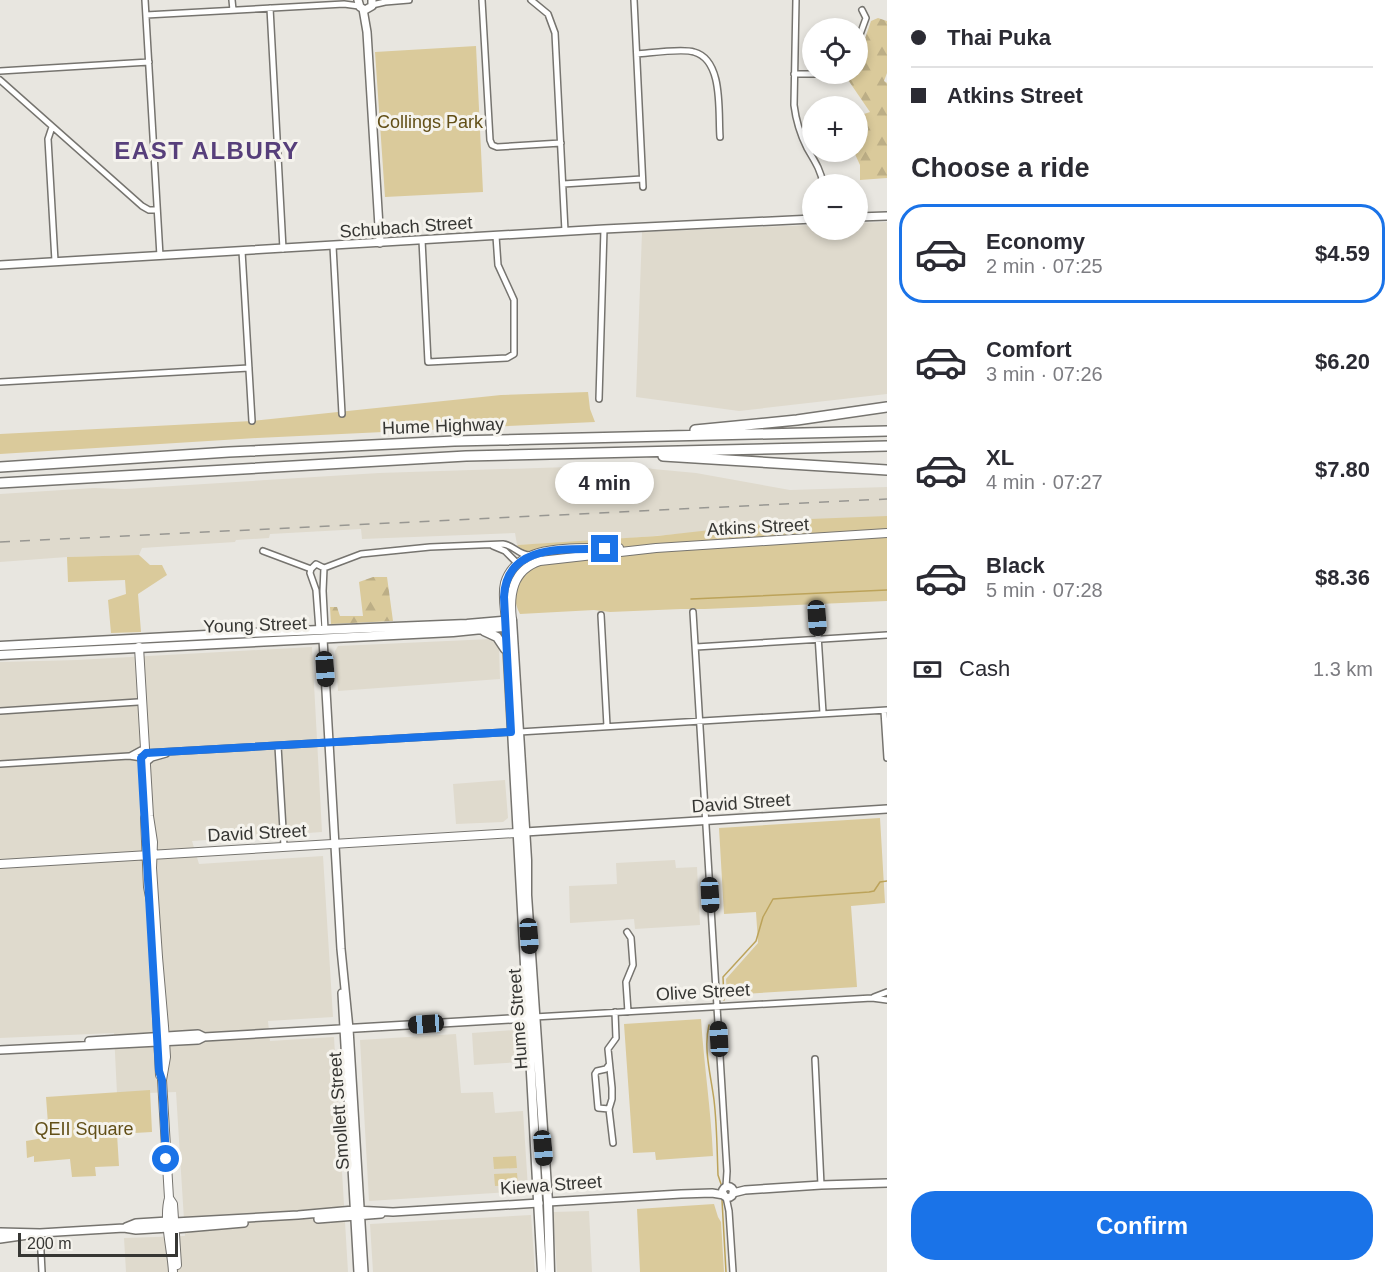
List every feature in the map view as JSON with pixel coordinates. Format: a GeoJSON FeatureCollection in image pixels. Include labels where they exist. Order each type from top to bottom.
{"type":"FeatureCollection","features":[{"type":"Feature","properties":{"kind":"highway"},"geometry":{"type":"LineString","coordinates":[[573,439],[597,435],[739,426],[887,407]]}},
{"type":"Feature","properties":{"kind":"highway","name":"Hume Highway"},"geometry":{"type":"LineString","coordinates":[[0,467],[454,441],[887,431]]}},
{"type":"Feature","properties":{"kind":"highway","name":"Hume Highway"},"geometry":{"type":"LineString","coordinates":[[0,483],[502,455],[887,446]]}},
{"type":"Feature","properties":{"kind":"highway"},"geometry":{"type":"LineString","coordinates":[[502,455],[655,456],[887,470]]}},
{"type":"Feature","properties":{"kind":"main road","name":"Atkins Street"},"geometry":{"type":"LineString","coordinates":[[517,563],[538,553],[570,549],[656,548],[887,535]]}},
{"type":"Feature","properties":{"kind":"main road","name":"Atkins Street"},"geometry":{"type":"LineString","coordinates":[[509,623],[512,589],[516,579],[525,569],[540,561],[656,548]]}},
{"type":"Feature","properties":{"kind":"main road"},"geometry":{"type":"LineString","coordinates":[[509,623],[505,584],[517,563],[523,564],[545,556],[580,557]]}},
{"type":"Feature","properties":{"kind":"main road","name":"Young Street"},"geometry":{"type":"LineString","coordinates":[[322,633],[477,630],[509,623]]}},
{"type":"Feature","properties":{"kind":"main road","name":"Young Street"},"geometry":{"type":"LineString","coordinates":[[0,655],[509,623]]}},
{"type":"Feature","properties":{"kind":"main road","name":"Hume Street"},"geometry":{"type":"LineString","coordinates":[[509,623],[508,661],[515,732]]}},
{"type":"Feature","properties":{"kind":"main road","name":"Hume Street"},"geometry":{"type":"LineString","coordinates":[[509,623],[531,1017],[550,1272]]}},
{"type":"Feature","properties":{"kind":"main road"},"geometry":{"type":"LineString","coordinates":[[477,630],[490,633],[501,640],[508,661]]}},
{"type":"Feature","properties":{"kind":"main road"},"geometry":{"type":"LineString","coordinates":[[136,645],[150,855],[153,868],[161,1039],[166,1057],[162,1080],[169,1198],[174,1204],[173,1272]]}},
{"type":"Feature","properties":{"kind":"main road","name":"Young Street"},"geometry":{"type":"LineString","coordinates":[[0,646],[136,645]]}},
{"type":"Feature","properties":{"kind":"main road","name":"David Street"},"geometry":{"type":"LineString","coordinates":[[0,864],[521,832]]}},
{"type":"Feature","properties":{"kind":"main road","name":"Hume Street"},"geometry":{"type":"LineString","coordinates":[[543,1202],[543,1272]]}},
{"type":"Feature","properties":{"kind":"main road"},"geometry":{"type":"LineString","coordinates":[[172,1225],[178,1272]]}},
{"type":"Feature","properties":{"kind":"street"},"geometry":{"type":"LineString","coordinates":[[145,0],[160,256]]}},
{"type":"Feature","properties":{"kind":"street"},"geometry":{"type":"LineString","coordinates":[[232,0],[233,10]]}},
{"type":"Feature","properties":{"kind":"street"},"geometry":{"type":"LineString","coordinates":[[146,15],[409,0]]}},
{"type":"Feature","properties":{"kind":"street"},"geometry":{"type":"LineString","coordinates":[[483,0],[492,145],[497,147],[561,143]]}},
{"type":"Feature","properties":{"kind":"street"},"geometry":{"type":"LineString","coordinates":[[531,0],[548,14],[555,33],[565,231]]}},
{"type":"Feature","properties":{"kind":"street"},"geometry":{"type":"LineString","coordinates":[[634,0],[642,187]]}},
{"type":"Feature","properties":{"kind":"street"},"geometry":{"type":"LineString","coordinates":[[796,0],[794,74],[796,122],[821,174]]}},
{"type":"Feature","properties":{"kind":"street"},"geometry":{"type":"LineString","coordinates":[[364,4],[380,243]]}},
{"type":"Feature","properties":{"kind":"street"},"geometry":{"type":"LineString","coordinates":[[270,8],[283,249]]}},
{"type":"Feature","properties":{"kind":"street"},"geometry":{"type":"LineString","coordinates":[[862,10],[866,18],[874,15]]}},
{"type":"Feature","properties":{"kind":"street"},"geometry":{"type":"LineString","coordinates":[[637,54],[693,51],[707,60],[717,80],[720,137]]}},
{"type":"Feature","properties":{"kind":"street"},"geometry":{"type":"LineString","coordinates":[[0,71],[148,62]]}},
{"type":"Feature","properties":{"kind":"street"},"geometry":{"type":"LineString","coordinates":[[794,74],[802,74]]}},
{"type":"Feature","properties":{"kind":"street"},"geometry":{"type":"LineString","coordinates":[[1,82],[142,206],[149,210],[157,210]]}},
{"type":"Feature","properties":{"kind":"street"},"geometry":{"type":"LineString","coordinates":[[51,127],[48,139],[55,261]]}},
{"type":"Feature","properties":{"kind":"street"},"geometry":{"type":"LineString","coordinates":[[563,184],[642,179]]}},
{"type":"Feature","properties":{"kind":"street"},"geometry":{"type":"LineString","coordinates":[[868,217],[887,216]]}},
{"type":"Feature","properties":{"kind":"street","name":"Schubach Street"},"geometry":{"type":"LineString","coordinates":[[0,265],[565,231],[802,220]]}},
{"type":"Feature","properties":{"kind":"street"},"geometry":{"type":"LineString","coordinates":[[598,399],[604,229]]}},
{"type":"Feature","properties":{"kind":"street"},"geometry":{"type":"LineString","coordinates":[[422,240],[427,363],[514,357],[514,300],[500,273],[496,236]]}},
{"type":"Feature","properties":{"kind":"street"},"geometry":{"type":"LineString","coordinates":[[333,246],[342,414]]}},
{"type":"Feature","properties":{"kind":"street"},"geometry":{"type":"LineString","coordinates":[[242,251],[252,421]]}},
{"type":"Feature","properties":{"kind":"street"},"geometry":{"type":"LineString","coordinates":[[0,382],[249,368]]}},
{"type":"Feature","properties":{"kind":"street"},"geometry":{"type":"LineString","coordinates":[[324,568],[361,554],[430,547],[508,544],[524,555],[538,553]]}},
{"type":"Feature","properties":{"kind":"street"},"geometry":{"type":"LineString","coordinates":[[489,545],[503,549],[517,563]]}},
{"type":"Feature","properties":{"kind":"street"},"geometry":{"type":"LineString","coordinates":[[263,552],[310,568],[319,564],[324,568]]}},
{"type":"Feature","properties":{"kind":"street"},"geometry":{"type":"LineString","coordinates":[[310,568],[316,590],[322,633]]}},
{"type":"Feature","properties":{"kind":"street"},"geometry":{"type":"LineString","coordinates":[[322,633],[324,568]]}},
{"type":"Feature","properties":{"kind":"street"},"geometry":{"type":"LineString","coordinates":[[312,578],[324,577]]}},
{"type":"Feature","properties":{"kind":"street"},"geometry":{"type":"LineString","coordinates":[[816,604],[823,713]]}},
{"type":"Feature","properties":{"kind":"street"},"geometry":{"type":"LineString","coordinates":[[693,612],[733,1272]]}},
{"type":"Feature","properties":{"kind":"street"},"geometry":{"type":"LineString","coordinates":[[601,615],[607,726]]}},
{"type":"Feature","properties":{"kind":"street","name":"Smollett Street"},"geometry":{"type":"LineString","coordinates":[[322,633],[350,1082],[358,1272]]}},
{"type":"Feature","properties":{"kind":"street"},"geometry":{"type":"LineString","coordinates":[[696,647],[887,635]]}},
{"type":"Feature","properties":{"kind":"street"},"geometry":{"type":"LineString","coordinates":[[0,711],[140,702]]}},
{"type":"Feature","properties":{"kind":"street"},"geometry":{"type":"LineString","coordinates":[[0,764],[885,711],[887,758]]}},
{"type":"Feature","properties":{"kind":"street"},"geometry":{"type":"LineString","coordinates":[[278,746],[284,846]]}},
{"type":"Feature","properties":{"kind":"street"},"geometry":{"type":"LineString","coordinates":[[144,756],[152,758],[168,753]]}},
{"type":"Feature","properties":{"kind":"street","name":"David Street"},"geometry":{"type":"LineString","coordinates":[[521,832],[887,809]]}},
{"type":"Feature","properties":{"kind":"street"},"geometry":{"type":"LineString","coordinates":[[627,932],[632,938],[633,956],[633,965],[626,982],[628,1012]]}},
{"type":"Feature","properties":{"kind":"street","name":"Olive Street"},"geometry":{"type":"LineString","coordinates":[[872,998],[887,992]]}},
{"type":"Feature","properties":{"kind":"street","name":"Olive Street"},"geometry":{"type":"LineString","coordinates":[[0,1048],[161,1039],[198,1040],[204,1037],[717,1006],[872,998],[887,1000]]}},
{"type":"Feature","properties":{"kind":"street"},"geometry":{"type":"LineString","coordinates":[[613,1143],[609,1109],[612,1099],[608,1047],[616,1038],[615,1012]]}},
{"type":"Feature","properties":{"kind":"street"},"geometry":{"type":"LineString","coordinates":[[815,1059],[821,1185]]}},
{"type":"Feature","properties":{"kind":"street"},"geometry":{"type":"LineString","coordinates":[[609,1065],[606,1070],[597,1071],[595,1076],[598,1108],[609,1109]]}},
{"type":"Feature","properties":{"kind":"street","name":"Kiewa Street"},"geometry":{"type":"LineString","coordinates":[[0,1232],[40,1233],[124,1228],[136,1223],[172,1225],[214,1223],[886,1182]]}},
{"type":"Feature","properties":{"kind":"street","name":"Smollett Street"},"geometry":{"type":"LineString","coordinates":[[357,1214],[364,1272]]}},
{"type":"Feature","properties":{"kind":"street"},"geometry":{"type":"LineString","coordinates":[[40,1233],[42,1272]]}},
{"type":"Feature","properties":{"kind":"street","name":"Kiewa Street"},"geometry":{"type":"LineString","coordinates":[[0,1239],[40,1233]]}},
{"type":"Feature","properties":{"kind":"shaded area"},"geometry":{"type":"Polygon","coordinates":[[[887,222],[887,394],[739,411],[636,397],[642,232],[802,225],[802,240],[868,240],[868,223],[887,222]]]}},
{"type":"Feature","properties":{"kind":"shaded area"},"geometry":{"type":"Polygon","coordinates":[[[638,466],[696,473],[790,490],[887,487],[887,517],[517,545],[515,533],[362,539],[361,529],[270,534],[269,538],[236,540],[235,542],[142,548],[139,555],[0,562],[0,494],[94,488],[125,489],[379,473],[638,466]]]}},
{"type":"Feature","properties":{"kind":"shaded area"},"geometry":{"type":"Polygon","coordinates":[[[491,639],[499,648],[500,679],[338,691],[335,651],[338,646],[491,639]]]}},
{"type":"Feature","properties":{"kind":"shaded area"},"geometry":{"type":"Polygon","coordinates":[[[312,647],[322,832],[192,841],[199,864],[323,856],[333,1017],[268,1021],[270,1041],[334,1037],[348,1272],[126,1272],[124,1238],[185,1236],[176,1092],[117,1094],[114,1033],[0,1038],[0,662],[312,647]]]}},
{"type":"Feature","properties":{"kind":"shaded area"},"geometry":{"type":"Polygon","coordinates":[[[505,780],[508,818],[503,822],[456,824],[453,784],[505,780]]]}},
{"type":"Feature","properties":{"kind":"shaded area"},"geometry":{"type":"Polygon","coordinates":[[[675,860],[676,868],[697,867],[700,925],[635,929],[634,919],[570,923],[569,886],[617,884],[616,863],[675,860]]]}},
{"type":"Feature","properties":{"kind":"shaded area"},"geometry":{"type":"Polygon","coordinates":[[[515,1030],[518,1035],[520,1062],[474,1065],[472,1033],[515,1030]]]}},
{"type":"Feature","properties":{"kind":"shaded area"},"geometry":{"type":"Polygon","coordinates":[[[456,1034],[461,1093],[493,1092],[495,1113],[523,1111],[528,1188],[525,1191],[369,1201],[360,1040],[456,1034]]]}},
{"type":"Feature","properties":{"kind":"shaded area"},"geometry":{"type":"Polygon","coordinates":[[[589,1211],[592,1272],[557,1272],[553,1212],[589,1211]]]}},
{"type":"Feature","properties":{"kind":"shaded area"},"geometry":{"type":"Polygon","coordinates":[[[531,1215],[535,1272],[373,1272],[370,1224],[531,1215]]]}},
{"type":"Feature","properties":{"kind":"green space"},"geometry":{"type":"Polygon","coordinates":[[[878,18],[887,21],[887,73],[884,81],[887,83],[887,178],[868,179],[868,174],[860,174],[859,162],[868,162],[868,113],[870,112],[868,96],[859,96],[851,84],[868,84],[868,31],[871,21],[878,18]]]}},
{"type":"Feature","properties":{"kind":"green space","name":"Collings Park"},"geometry":{"type":"Polygon","coordinates":[[[476,46],[483,192],[385,197],[375,52],[476,46]]]}},
{"type":"Feature","properties":{"kind":"green space"},"geometry":{"type":"Polygon","coordinates":[[[588,392],[590,409],[595,422],[257,438],[0,454],[0,434],[252,421],[501,395],[588,392]]]}},
{"type":"Feature","properties":{"kind":"green space"},"geometry":{"type":"Polygon","coordinates":[[[887,516],[887,601],[520,614],[515,600],[521,581],[536,566],[517,545],[657,536],[810,519],[887,516]]]}},
{"type":"Feature","properties":{"kind":"green space"},"geometry":{"type":"Polygon","coordinates":[[[139,555],[150,565],[162,565],[167,575],[138,594],[141,632],[111,633],[108,600],[126,594],[125,580],[68,582],[67,557],[139,555]]]}},
{"type":"Feature","properties":{"kind":"green space"},"geometry":{"type":"Polygon","coordinates":[[[373,577],[387,577],[393,621],[331,624],[330,607],[337,607],[340,616],[363,616],[359,582],[373,577]]]}},
{"type":"Feature","properties":{"kind":"green space"},"geometry":{"type":"Polygon","coordinates":[[[880,818],[885,903],[851,906],[857,987],[727,995],[726,979],[758,943],[756,912],[724,914],[719,828],[880,818]]]}},
{"type":"Feature","properties":{"kind":"green space"},"geometry":{"type":"Polygon","coordinates":[[[701,1019],[713,1156],[656,1160],[655,1152],[633,1153],[624,1024],[701,1019]]]}},
{"type":"Feature","properties":{"kind":"green space","name":"QEII Square"},"geometry":{"type":"Polygon","coordinates":[[[150,1090],[152,1132],[117,1134],[119,1166],[95,1167],[96,1176],[72,1177],[70,1159],[34,1162],[34,1156],[27,1158],[26,1141],[49,1137],[46,1097],[150,1090]]]}},
{"type":"Feature","properties":{"kind":"green space"},"geometry":{"type":"Polygon","coordinates":[[[516,1156],[517,1168],[494,1169],[493,1157],[516,1156]]]}},
{"type":"Feature","properties":{"kind":"green space"},"geometry":{"type":"Polygon","coordinates":[[[517,1173],[518,1185],[495,1186],[494,1174],[517,1173]]]}},
{"type":"Feature","properties":{"kind":"green space"},"geometry":{"type":"Polygon","coordinates":[[[714,1204],[721,1222],[724,1272],[640,1272],[637,1209],[714,1204]]]}},
{"type":"Feature","properties":{"kind":"waterway"},"geometry":{"type":"LineString","coordinates":[[691,599],[887,590]]}},
{"type":"Feature","properties":{"kind":"waterway"},"geometry":{"type":"LineString","coordinates":[[724,1000],[723,977],[756,941],[763,917],[773,899],[869,892],[874,891],[880,882],[887,881]]}},
{"type":"Feature","properties":{"kind":"waterway"},"geometry":{"type":"LineString","coordinates":[[709,1025],[707,1053],[715,1109],[718,1175],[721,1184]]}},
{"type":"Feature","properties":{"kind":"waterway"},"geometry":{"type":"LineString","coordinates":[[722,1200],[726,1272]]}},
{"type":"Feature","properties":{"kind":"railway"},"geometry":{"type":"LineString","coordinates":[[0,542],[887,499]]}},
{"type":"Feature","properties":{"kind":"district","name":"EAST ALBURY"},"geometry":{"type":"Point","coordinates":[207,150]}},
{"type":"Feature","properties":{"kind":"route"},"geometry":{"type":"LineString","coordinates":[[166,1159],[141,758],[146,753],[511,732],[504,597],[505,584],[510,573],[520,561],[538,553],[605,549]]}}]}
